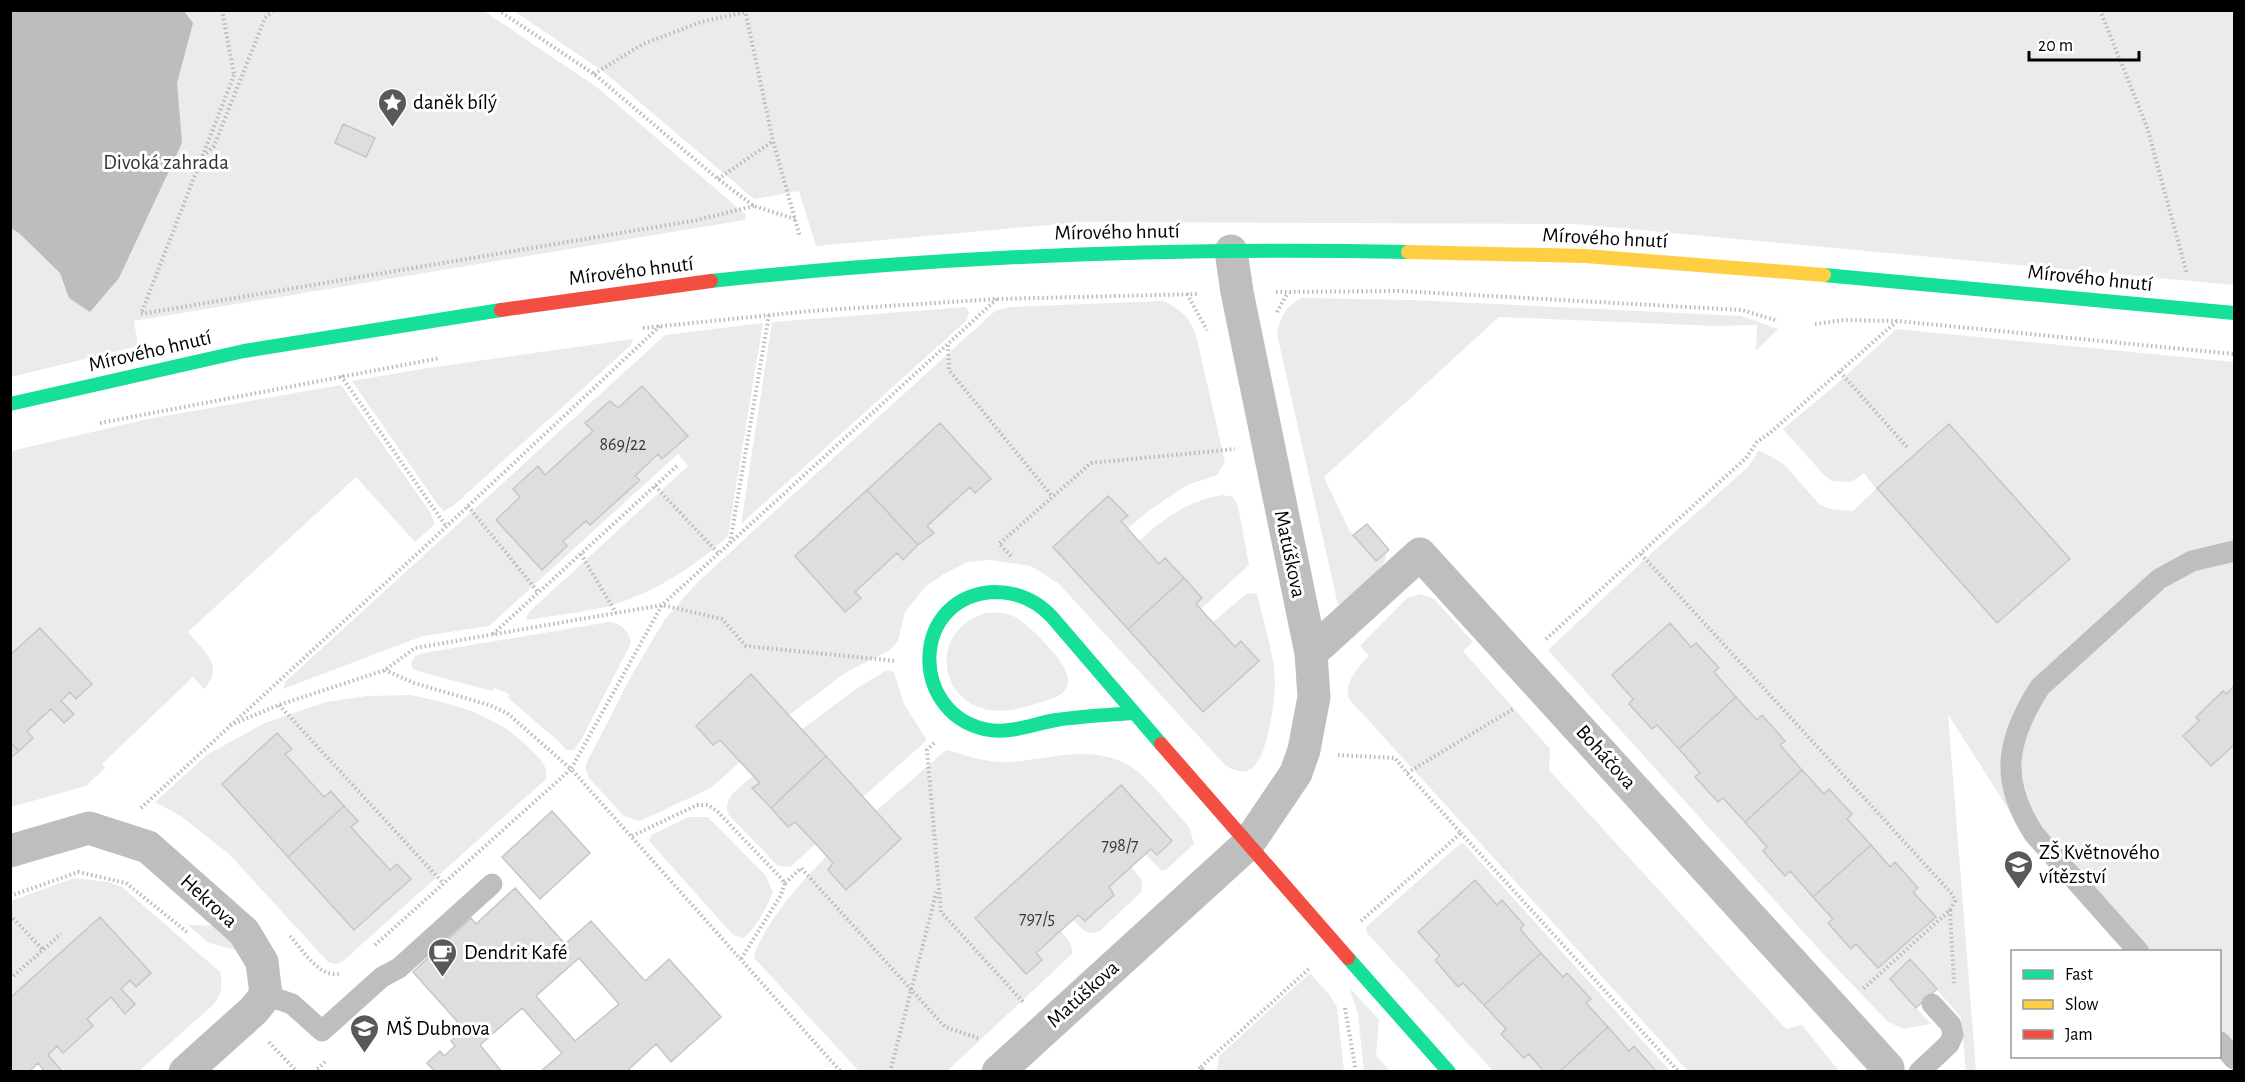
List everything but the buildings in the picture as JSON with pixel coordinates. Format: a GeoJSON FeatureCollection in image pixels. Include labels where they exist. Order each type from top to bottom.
{"type":"FeatureCollection","features":[{"type":"Feature","properties":{"kind":"main road","name":"Mírového hnutí"},"geometry":{"type":"LineString","coordinates":[[10,404],[244,351],[652,288],[806,271],[1026,256],[1231,250],[1585,256],[1928,283],[2235,313]]}},
{"type":"Feature","properties":{"kind":"main road"},"geometry":{"type":"LineString","coordinates":[[1134,713],[1060,719],[1030,727],[1000,731],[964,723],[939,698],[932,683],[928,663],[930,637],[941,616],[960,601],[997,590],[1014,592],[1039,604],[1449,1071]]}},
{"type":"Feature","properties":{"kind":"street","name":"Matúškova"},"geometry":{"type":"LineString","coordinates":[[994,1057],[1248,844],[1296,773],[1304,750],[1314,697],[1311,653],[1237,292],[1231,250]]}},
{"type":"Feature","properties":{"kind":"street","name":"Boháčova"},"geometry":{"type":"LineString","coordinates":[[1311,653],[1420,554],[1888,1068],[1888,1071]]}},
{"type":"Feature","properties":{"kind":"street","name":"Hekrova"},"geometry":{"type":"LineString","coordinates":[[10,851],[89,828],[148,847],[244,932],[262,962],[266,995]]}},
{"type":"Feature","properties":{"kind":"street"},"geometry":{"type":"LineString","coordinates":[[186,1071],[254,1010],[266,995]]}},
{"type":"Feature","properties":{"kind":"lane"},"geometry":{"type":"LineString","coordinates":[[2138,950],[2034,834],[2021,813],[2013,784],[2011,764],[2013,738],[2026,709],[2040,687],[2159,579],[2192,561],[2235,551]]}},
{"type":"Feature","properties":{"kind":"lane"},"geometry":{"type":"LineString","coordinates":[[266,995],[292,1004],[322,1031],[382,977],[399,968],[492,884]]}},
{"type":"Feature","properties":{"kind":"lane"},"geometry":{"type":"LineString","coordinates":[[1919,1071],[1949,1044],[1953,1035],[1951,1026],[1938,1011]]}},
{"type":"Feature","properties":{"kind":"lane"},"geometry":{"type":"LineString","coordinates":[[2221,1043],[2235,1059]]}},
{"type":"Feature","properties":{"kind":"path"},"geometry":{"type":"LineString","coordinates":[[222,10],[234,75],[238,84]]}},
{"type":"Feature","properties":{"kind":"path"},"geometry":{"type":"LineString","coordinates":[[201,159],[214,146],[265,18],[274,10]]}},
{"type":"Feature","properties":{"kind":"path"},"geometry":{"type":"LineString","coordinates":[[498,10],[594,74],[754,207],[795,219]]}},
{"type":"Feature","properties":{"kind":"path"},"geometry":{"type":"LineString","coordinates":[[2100,10],[2147,127],[2196,309]]}},
{"type":"Feature","properties":{"kind":"path"},"geometry":{"type":"LineString","coordinates":[[594,74],[643,44],[700,22],[745,11],[773,141],[801,239]]}},
{"type":"Feature","properties":{"kind":"path"},"geometry":{"type":"LineString","coordinates":[[234,75],[141,314],[697,220],[754,207]]}},
{"type":"Feature","properties":{"kind":"path"},"geometry":{"type":"LineString","coordinates":[[718,179],[773,141]]}},
{"type":"Feature","properties":{"kind":"path"},"geometry":{"type":"LineString","coordinates":[[1276,292],[1400,291],[1742,309],[1778,321]]}},
{"type":"Feature","properties":{"kind":"path"},"geometry":{"type":"LineString","coordinates":[[1273,320],[1288,292]]}},
{"type":"Feature","properties":{"kind":"path"},"geometry":{"type":"LineString","coordinates":[[637,329],[769,315],[997,299],[1199,294]]}},
{"type":"Feature","properties":{"kind":"path"},"geometry":{"type":"LineString","coordinates":[[373,947],[571,769],[662,606],[997,299]]}},
{"type":"Feature","properties":{"kind":"path"},"geometry":{"type":"LineString","coordinates":[[730,543],[769,315]]}},
{"type":"Feature","properties":{"kind":"path"},"geometry":{"type":"LineString","coordinates":[[1815,324],[1844,320],[1897,321],[2235,354]]}},
{"type":"Feature","properties":{"kind":"path"},"geometry":{"type":"LineString","coordinates":[[1520,663],[1746,458],[1757,442],[1897,321]]}},
{"type":"Feature","properties":{"kind":"path"},"geometry":{"type":"LineString","coordinates":[[148,810],[140,807],[661,326]]}},
{"type":"Feature","properties":{"kind":"path"},"geometry":{"type":"LineString","coordinates":[[948,344],[949,370],[1052,496]]}},
{"type":"Feature","properties":{"kind":"path"},"geometry":{"type":"LineString","coordinates":[[90,425],[451,357]]}},
{"type":"Feature","properties":{"kind":"path"},"geometry":{"type":"LineString","coordinates":[[1840,372],[1907,447]]}},
{"type":"Feature","properties":{"kind":"path"},"geometry":{"type":"LineString","coordinates":[[341,376],[446,526]]}},
{"type":"Feature","properties":{"kind":"path"},"geometry":{"type":"LineString","coordinates":[[1014,560],[999,544],[1091,463],[1235,449]]}},
{"type":"Feature","properties":{"kind":"path"},"geometry":{"type":"LineString","coordinates":[[492,634],[680,464]]}},
{"type":"Feature","properties":{"kind":"path"},"geometry":{"type":"LineString","coordinates":[[655,486],[719,554]]}},
{"type":"Feature","properties":{"kind":"path"},"geometry":{"type":"LineString","coordinates":[[468,506],[538,592]]}},
{"type":"Feature","properties":{"kind":"path"},"geometry":{"type":"LineString","coordinates":[[581,554],[616,613]]}},
{"type":"Feature","properties":{"kind":"path"},"geometry":{"type":"LineString","coordinates":[[1641,554],[1952,894],[1954,901],[1950,910],[1837,1012]]}},
{"type":"Feature","properties":{"kind":"path"},"geometry":{"type":"LineString","coordinates":[[227,727],[279,705],[385,670],[415,648],[662,606],[722,619],[746,646],[899,662]]}},
{"type":"Feature","properties":{"kind":"path"},"geometry":{"type":"LineString","coordinates":[[385,670],[414,683],[489,705],[507,713],[571,769],[842,1071]]}},
{"type":"Feature","properties":{"kind":"path"},"geometry":{"type":"LineString","coordinates":[[1304,750],[1395,758],[1407,773],[1522,704]]}},
{"type":"Feature","properties":{"kind":"path"},"geometry":{"type":"LineString","coordinates":[[279,705],[443,883]]}},
{"type":"Feature","properties":{"kind":"path"},"geometry":{"type":"LineString","coordinates":[[939,738],[927,750],[941,912],[1028,1008]]}},
{"type":"Feature","properties":{"kind":"path"},"geometry":{"type":"LineString","coordinates":[[632,836],[697,805],[708,805],[717,811],[785,883]]}},
{"type":"Feature","properties":{"kind":"path"},"geometry":{"type":"LineString","coordinates":[[1461,832],[1679,1071]]}},
{"type":"Feature","properties":{"kind":"path"},"geometry":{"type":"LineString","coordinates":[[741,959],[781,895],[785,883],[801,868],[945,1027],[994,1057]]}},
{"type":"Feature","properties":{"kind":"path"},"geometry":{"type":"LineString","coordinates":[[10,896],[78,872],[126,883],[187,933]]}},
{"type":"Feature","properties":{"kind":"path"},"geometry":{"type":"LineString","coordinates":[[890,1071],[938,887]]}},
{"type":"Feature","properties":{"kind":"path"},"geometry":{"type":"LineString","coordinates":[[1938,1011],[1955,1004],[1950,910]]}},
{"type":"Feature","properties":{"kind":"path"},"geometry":{"type":"LineString","coordinates":[[10,915],[43,950]]}},
{"type":"Feature","properties":{"kind":"path"},"geometry":{"type":"LineString","coordinates":[[287,933],[323,972],[335,975],[347,970]]}},
{"type":"Feature","properties":{"kind":"path"},"geometry":{"type":"LineString","coordinates":[[10,979],[61,934]]}},
{"type":"Feature","properties":{"kind":"path"},"geometry":{"type":"LineString","coordinates":[[262,1043],[269,1042],[297,1071]]}},
{"type":"Feature","properties":{"kind":"path"},"geometry":{"type":"LineString","coordinates":[[1196,1071],[1201,1068],[1204,1071]]}},
{"type":"Feature","properties":{"kind":"green space","name":"Divoká zahrada"},"geometry":{"type":"Polygon","coordinates":[[[10,11],[484,11],[598,88],[746,215],[745,220],[134,321],[138,346],[11,377],[10,11]]]}},
{"type":"Feature","properties":{"kind":"green space"},"geometry":{"type":"Polygon","coordinates":[[[514,11],[2234,11],[2234,285],[1576,224],[1082,222],[816,246],[799,191],[754,199],[604,72],[514,11]]]}},
{"type":"Feature","properties":{"kind":"green space"},"geometry":{"type":"Polygon","coordinates":[[[1302,298],[1411,300],[1742,316],[1778,329],[1756,351],[1757,325],[1716,326],[1499,317],[1324,477],[1349,530],[1376,561],[1386,553],[1381,568],[1368,584],[1338,605],[1277,334],[1285,313],[1292,304],[1302,298]]]}},
{"type":"Feature","properties":{"kind":"green space"},"geometry":{"type":"Polygon","coordinates":[[[1163,301],[1184,314],[1190,323],[1196,335],[1225,462],[1217,475],[1187,485],[1128,528],[1121,521],[1127,516],[1108,496],[1053,547],[1203,711],[1259,661],[1242,641],[1235,647],[1213,622],[1245,595],[1257,594],[1275,681],[1269,728],[1257,763],[1251,769],[1244,771],[1225,765],[1059,584],[1031,566],[990,560],[967,562],[926,586],[905,612],[898,641],[890,650],[845,673],[789,715],[751,674],[696,726],[713,745],[720,740],[740,762],[711,788],[640,821],[624,816],[589,778],[586,764],[634,671],[665,619],[695,585],[995,311],[1009,307],[1163,301]],[[940,423],[795,556],[845,612],[860,598],[855,592],[897,553],[904,560],[933,533],[927,526],[970,487],[976,493],[991,479],[940,423]]]}},
{"type":"Feature","properties":{"kind":"green space"},"geometry":{"type":"Polygon","coordinates":[[[966,307],[969,313],[966,321],[741,524],[772,322],[966,307]]]}},
{"type":"Feature","properties":{"kind":"green space"},"geometry":{"type":"Polygon","coordinates":[[[763,323],[728,536],[685,570],[635,597],[600,608],[526,620],[528,613],[688,466],[678,454],[489,626],[423,636],[283,689],[285,682],[665,335],[763,323]],[[642,386],[618,408],[610,401],[585,423],[593,431],[545,475],[537,467],[513,489],[520,497],[496,520],[542,570],[567,546],[563,541],[586,521],[590,525],[640,480],[635,476],[658,454],[662,459],[687,436],[642,386]]]}},
{"type":"Feature","properties":{"kind":"green space"},"geometry":{"type":"Polygon","coordinates":[[[1896,329],[2234,362],[2234,1071],[2221,1056],[2221,950],[2128,950],[2020,828],[1948,714],[1976,1071],[1966,1071],[1961,1017],[1910,960],[1890,980],[1931,1024],[1903,1029],[1887,1021],[1825,956],[1548,650],[1748,467],[1759,450],[1784,464],[1819,504],[1829,509],[1853,511],[1876,489],[1864,473],[1851,482],[1832,481],[1783,429],[1838,383],[1896,329]],[[1949,424],[1877,488],[1997,623],[2070,558],[1949,424]],[[1670,623],[1612,675],[1633,699],[1629,704],[1652,729],[1657,725],[1700,773],[1696,777],[1718,802],[1723,798],[1767,847],[1763,851],[1785,876],[1790,871],[1833,919],[1828,924],[1851,948],[1856,944],[1878,968],[1935,916],[1913,892],[1918,887],[1895,862],[1890,867],[1847,819],[1852,814],[1829,789],[1824,794],[1780,745],[1785,740],[1762,716],[1757,720],[1714,672],[1719,668],[1696,643],[1691,647],[1670,623]]]}},
{"type":"Feature","properties":{"kind":"green space"},"geometry":{"type":"Polygon","coordinates":[[[633,339],[631,345],[453,506],[444,511],[352,381],[428,368],[633,339]]]}},
{"type":"Feature","properties":{"kind":"green space"},"geometry":{"type":"Polygon","coordinates":[[[341,385],[430,512],[435,524],[415,542],[356,477],[188,632],[213,665],[213,673],[204,689],[193,677],[102,764],[105,768],[86,786],[11,807],[11,758],[33,738],[27,731],[51,709],[64,723],[73,714],[61,701],[70,692],[77,699],[91,684],[41,628],[11,655],[11,451],[148,419],[341,385]]]}},
{"type":"Feature","properties":{"kind":"green space"},"geometry":{"type":"Polygon","coordinates":[[[1223,495],[1233,497],[1238,506],[1249,565],[1201,609],[1196,604],[1202,598],[1166,559],[1159,564],[1139,541],[1178,511],[1199,501],[1223,495]]]}},
{"type":"Feature","properties":{"kind":"green space"},"geometry":{"type":"Polygon","coordinates":[[[1421,594],[1434,599],[1473,642],[1463,651],[1550,749],[1549,770],[1786,1029],[1802,1025],[1839,1071],[1688,1071],[1349,699],[1350,681],[1369,656],[1360,646],[1407,598],[1421,594]]]}},
{"type":"Feature","properties":{"kind":"green space"},"geometry":{"type":"Polygon","coordinates":[[[985,613],[1002,613],[1012,616],[1032,630],[1050,649],[1067,673],[1066,689],[1060,695],[1027,707],[1005,711],[976,706],[964,699],[955,689],[949,677],[948,651],[952,639],[961,627],[985,613]]]}},
{"type":"Feature","properties":{"kind":"green space"},"geometry":{"type":"Polygon","coordinates":[[[609,622],[624,628],[631,643],[574,750],[566,750],[508,698],[509,694],[495,688],[492,691],[421,672],[413,669],[411,664],[415,656],[424,653],[609,622]]]}},
{"type":"Feature","properties":{"kind":"green space"},"geometry":{"type":"Polygon","coordinates":[[[887,670],[894,672],[904,704],[926,739],[863,797],[802,729],[859,687],[887,670]]]}},
{"type":"Feature","properties":{"kind":"green space"},"geometry":{"type":"Polygon","coordinates":[[[410,695],[476,713],[506,729],[519,739],[543,764],[546,779],[342,962],[336,964],[328,962],[229,854],[182,817],[155,802],[208,754],[265,723],[326,702],[367,696],[410,695]],[[277,733],[222,784],[355,930],[411,879],[397,864],[390,870],[351,827],[357,821],[324,797],[285,754],[291,749],[277,733]]]}},
{"type":"Feature","properties":{"kind":"green space"},"geometry":{"type":"Polygon","coordinates":[[[946,750],[997,762],[1083,754],[1113,759],[1135,770],[1157,791],[1190,829],[1194,844],[1162,871],[1145,854],[1151,849],[1157,855],[1172,841],[1121,786],[975,917],[1026,974],[1041,960],[1036,953],[1061,931],[1071,944],[1072,954],[947,1071],[859,1071],[755,959],[754,955],[776,915],[827,856],[833,863],[828,870],[846,890],[901,839],[876,811],[946,750]]]}},
{"type":"Feature","properties":{"kind":"green space"},"geometry":{"type":"Polygon","coordinates":[[[753,776],[760,783],[753,789],[788,827],[795,822],[816,844],[790,867],[778,866],[728,814],[730,797],[753,776]]]}},
{"type":"Feature","properties":{"kind":"green space"},"geometry":{"type":"Polygon","coordinates":[[[689,817],[708,817],[766,876],[773,892],[756,924],[743,938],[733,935],[649,841],[651,835],[689,817]]]}},
{"type":"Feature","properties":{"kind":"green space"},"geometry":{"type":"Polygon","coordinates":[[[1461,843],[1670,1071],[1657,1071],[1634,1047],[1629,1051],[1586,1003],[1590,998],[1568,973],[1563,977],[1520,929],[1524,925],[1502,901],[1497,905],[1475,881],[1418,932],[1440,956],[1435,961],[1458,986],[1463,983],[1506,1029],[1501,1034],[1524,1058],[1529,1054],[1544,1071],[1493,1071],[1367,933],[1366,927],[1461,843]]]}},
{"type":"Feature","properties":{"kind":"green space"},"geometry":{"type":"Polygon","coordinates":[[[1131,867],[1142,880],[1141,892],[1100,931],[1088,933],[1082,929],[1073,920],[1078,915],[1085,921],[1114,895],[1109,887],[1131,867]]]}},
{"type":"Feature","properties":{"kind":"green space"},"geometry":{"type":"Polygon","coordinates":[[[74,878],[108,882],[122,887],[220,972],[221,990],[213,1005],[139,1071],[59,1071],[48,1055],[57,1046],[63,1053],[93,1027],[87,1019],[111,997],[126,1014],[134,1004],[121,989],[130,980],[136,987],[151,973],[100,917],[11,998],[11,901],[74,878]]]}},
{"type":"Feature","properties":{"kind":"green space"},"geometry":{"type":"Polygon","coordinates":[[[188,925],[226,926],[239,951],[209,943],[188,925]]]}},
{"type":"Feature","properties":{"kind":"green space"},"geometry":{"type":"Polygon","coordinates":[[[1310,973],[1337,1007],[1344,1071],[1220,1071],[1217,1069],[1219,1056],[1310,973]]]}},
{"type":"Feature","properties":{"kind":"green space"},"geometry":{"type":"Polygon","coordinates":[[[1349,987],[1379,1020],[1376,1056],[1390,1071],[1364,1071],[1358,1014],[1349,987]]]}},
{"type":"Feature","properties":{"kind":"shaded area"},"geometry":{"type":"Polygon","coordinates":[[[10,11],[184,11],[193,23],[177,83],[182,143],[119,278],[90,312],[69,298],[60,273],[11,228],[10,11]]]}},
{"type":"Feature","properties":{"kind":"traffic: fast"},"geometry":{"type":"LineString","coordinates":[[711,281],[885,265],[1059,255],[1233,251],[1408,252]]}},
{"type":"Feature","properties":{"kind":"traffic: fast"},"geometry":{"type":"LineString","coordinates":[[1824,275],[2234,313]]}},
{"type":"Feature","properties":{"kind":"traffic: fast"},"geometry":{"type":"LineString","coordinates":[[10,404],[244,351],[501,310]]}},
{"type":"Feature","properties":{"kind":"traffic: fast"},"geometry":{"type":"LineString","coordinates":[[1134,713],[1066,719],[1002,731],[984,729],[959,718],[942,700],[932,679],[930,655],[935,632],[947,612],[967,598],[995,592],[1026,599],[1040,606],[1052,617],[1161,744]]}},
{"type":"Feature","properties":{"kind":"traffic: fast"},"geometry":{"type":"LineString","coordinates":[[1348,958],[1449,1072]]}},
{"type":"Feature","properties":{"kind":"traffic: slow"},"geometry":{"type":"LineString","coordinates":[[1408,252],[1585,256],[1824,275]]}},
{"type":"Feature","properties":{"kind":"traffic: jam"},"geometry":{"type":"LineString","coordinates":[[501,310],[711,281]]}},
{"type":"Feature","properties":{"kind":"traffic: jam"},"geometry":{"type":"LineString","coordinates":[[1161,744],[1348,958]]}},
{"type":"Feature","properties":{"kind":"place","name":"daněk bílý"},"geometry":{"type":"Point","coordinates":[392,128]}},
{"type":"Feature","properties":{"kind":"place","name":"ZŠ Květnového vítězství"},"geometry":{"type":"Point","coordinates":[2018,890]}},
{"type":"Feature","properties":{"kind":"place","name":"Dendrit Kafé"},"geometry":{"type":"Point","coordinates":[443,978]}},
{"type":"Feature","properties":{"kind":"place","name":"MŠ Dubnova"},"geometry":{"type":"Point","coordinates":[365,1054]}}]}
